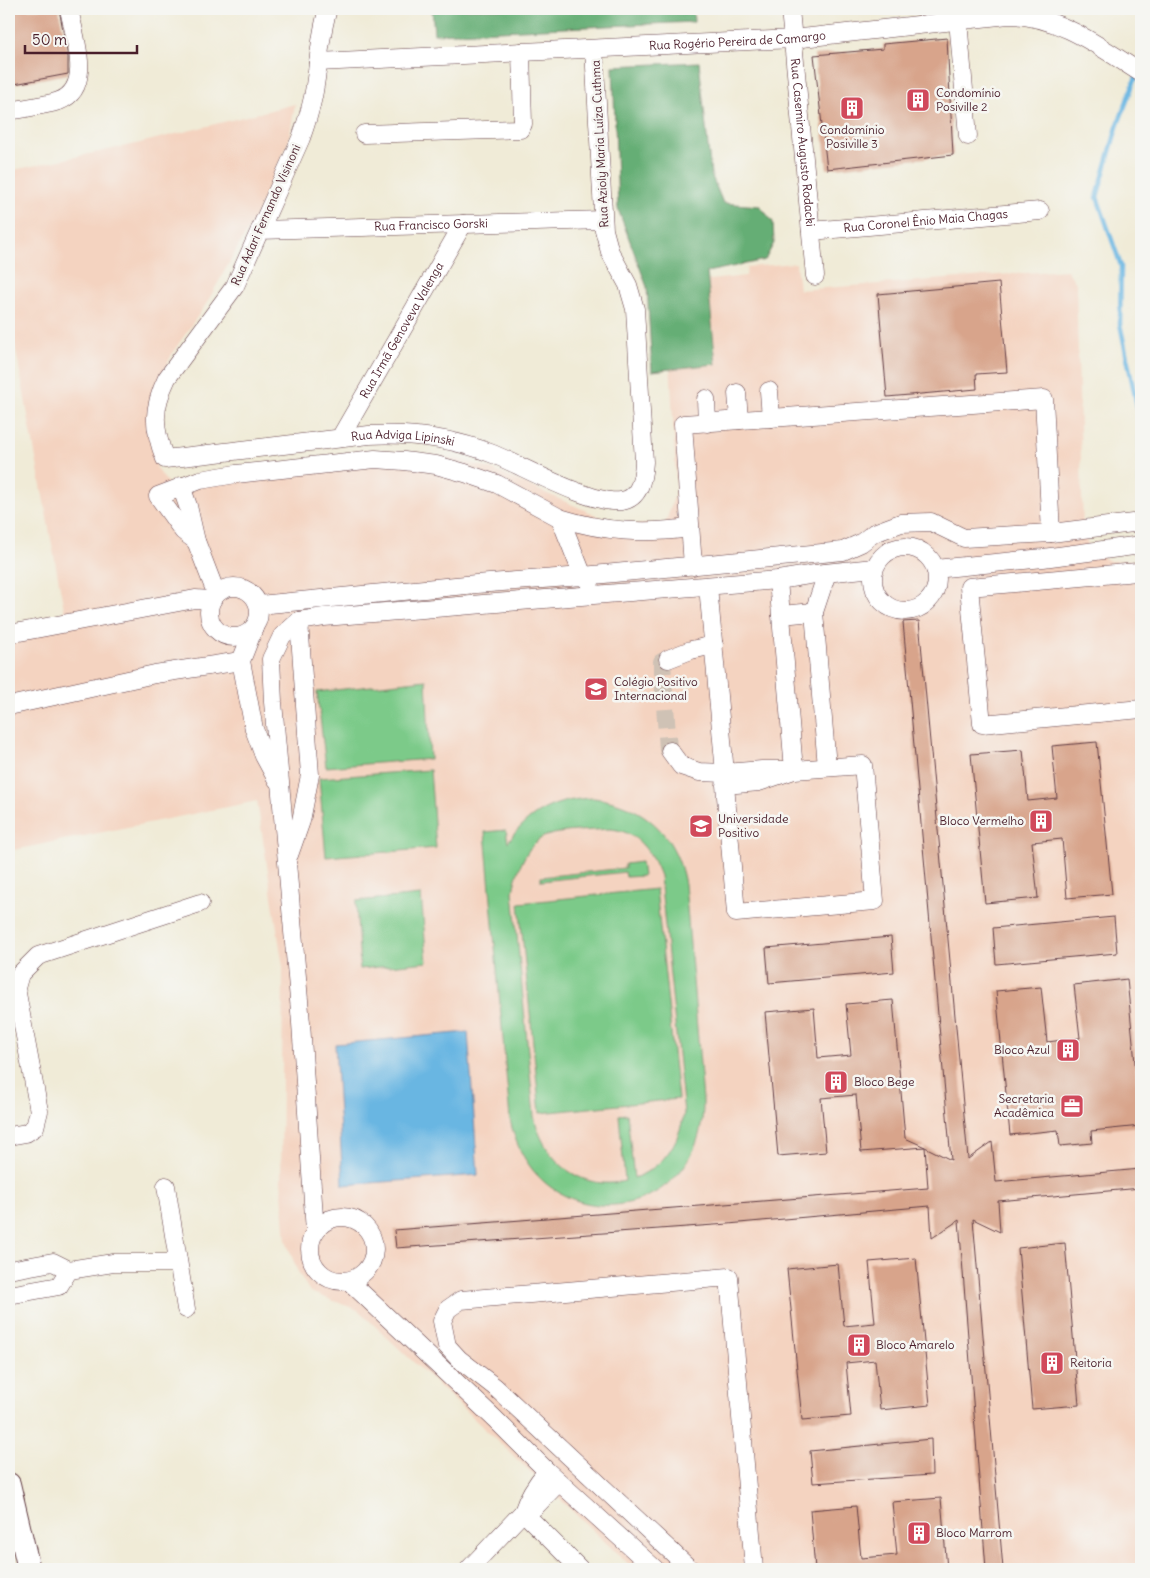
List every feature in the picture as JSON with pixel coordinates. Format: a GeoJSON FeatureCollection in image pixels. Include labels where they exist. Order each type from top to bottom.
{"type":"FeatureCollection","features":[{"type":"Feature","properties":{"kind":"main road"},"geometry":{"type":"LineString","coordinates":[[9,1484],[29,1569]]}},
{"type":"Feature","properties":{"kind":"street"},"geometry":{"type":"LineString","coordinates":[[9,111],[59,101],[71,94],[79,80],[80,65],[69,9]]}},
{"type":"Feature","properties":{"kind":"street","name":"Rua Adari Fernando Visinoni"},"geometry":{"type":"LineString","coordinates":[[165,459],[158,440],[156,424],[156,408],[160,394],[168,378],[232,292],[301,138],[313,96],[324,22],[328,9]]}},
{"type":"Feature","properties":{"kind":"street","name":"Rua Casemiro Augusto Rodacki"},"geometry":{"type":"LineString","coordinates":[[790,9],[815,276]]}},
{"type":"Feature","properties":{"kind":"street","name":"Rua Rogério Pereira de Camargo"},"geometry":{"type":"LineString","coordinates":[[318,62],[793,39],[1008,15],[1035,16],[1070,29],[1141,73]]}},
{"type":"Feature","properties":{"kind":"street"},"geometry":{"type":"LineString","coordinates":[[958,20],[968,136]]}},
{"type":"Feature","properties":{"kind":"street","name":"Rua Azioly Maria Luíza Cuthma"},"geometry":{"type":"LineString","coordinates":[[594,49],[603,220],[606,240],[628,285],[637,321],[644,470],[638,491],[631,498]]}},
{"type":"Feature","properties":{"kind":"street"},"geometry":{"type":"LineString","coordinates":[[364,134],[520,129],[523,124],[521,52]]}},
{"type":"Feature","properties":{"kind":"street","name":"Rua Coronel Ênio Maia Chagas"},"geometry":{"type":"LineString","coordinates":[[811,231],[1040,211]]}},
{"type":"Feature","properties":{"kind":"street","name":"Rua Francisco Gorski"},"geometry":{"type":"LineString","coordinates":[[260,230],[603,220]]}},
{"type":"Feature","properties":{"kind":"street","name":"Rua Irmã Genoveva Valenga"},"geometry":{"type":"LineString","coordinates":[[340,438],[463,224]]}},
{"type":"Feature","properties":{"kind":"street"},"geometry":{"type":"LineString","coordinates":[[769,391],[770,418]]}},
{"type":"Feature","properties":{"kind":"street"},"geometry":{"type":"LineString","coordinates":[[737,393],[739,420]]}},
{"type":"Feature","properties":{"kind":"street"},"geometry":{"type":"LineString","coordinates":[[706,398],[707,423]]}},
{"type":"Feature","properties":{"kind":"street"},"geometry":{"type":"LineString","coordinates":[[693,566],[683,424],[1044,399],[1051,533]]}},
{"type":"Feature","properties":{"kind":"street","name":"Rua Adviga Lipinski"},"geometry":{"type":"LineString","coordinates":[[165,459],[340,438],[397,434],[445,439],[493,454],[590,496],[608,501],[622,501],[631,498]]}},
{"type":"Feature","properties":{"kind":"street"},"geometry":{"type":"LineString","coordinates":[[196,541],[182,532],[158,496],[180,486],[200,480],[236,474],[375,460],[436,465],[466,473],[496,484],[560,518],[585,525],[629,532],[690,528]]}},
{"type":"Feature","properties":{"kind":"street"},"geometry":{"type":"LineString","coordinates":[[180,486],[188,506],[196,541],[214,597],[209,612],[212,623],[241,661],[254,729],[264,756],[281,787]]}},
{"type":"Feature","properties":{"kind":"street"},"geometry":{"type":"LineString","coordinates":[[560,518],[583,576],[601,594]]}},
{"type":"Feature","properties":{"kind":"street"},"geometry":{"type":"LineString","coordinates":[[259,605],[843,551],[861,543],[874,534],[901,523],[931,522],[964,538],[1051,533],[1141,522]]}},
{"type":"Feature","properties":{"kind":"street"},"geometry":{"type":"LineString","coordinates":[[1071,530],[1073,553]]}},
{"type":"Feature","properties":{"kind":"street"},"geometry":{"type":"LineString","coordinates":[[935,569],[1043,558],[1141,545]]}},
{"type":"Feature","properties":{"kind":"street"},"geometry":{"type":"LineString","coordinates":[[905,546],[915,548],[924,552],[931,560],[935,569],[936,585],[929,600],[916,610],[905,612],[895,610],[885,606],[873,589],[872,578],[874,568],[886,552],[905,546]]}},
{"type":"Feature","properties":{"kind":"street"},"geometry":{"type":"LineString","coordinates":[[813,554],[821,573],[814,612],[827,768]]}},
{"type":"Feature","properties":{"kind":"street"},"geometry":{"type":"LineString","coordinates":[[1043,558],[1044,580]]}},
{"type":"Feature","properties":{"kind":"street"},"geometry":{"type":"LineString","coordinates":[[315,1232],[301,1023],[271,659],[282,636],[299,622],[324,617],[778,580],[821,573],[874,568]]}},
{"type":"Feature","properties":{"kind":"street"},"geometry":{"type":"LineString","coordinates":[[1141,573],[969,587],[982,724],[1141,709]]}},
{"type":"Feature","properties":{"kind":"street"},"geometry":{"type":"LineString","coordinates":[[778,580],[794,770]]}},
{"type":"Feature","properties":{"kind":"street"},"geometry":{"type":"LineString","coordinates":[[708,586],[725,773]]}},
{"type":"Feature","properties":{"kind":"street"},"geometry":{"type":"LineString","coordinates":[[9,634],[214,597],[230,587],[240,587],[248,590],[256,597],[260,617],[241,661]]}},
{"type":"Feature","properties":{"kind":"street"},"geometry":{"type":"LineString","coordinates":[[781,615],[814,612]]}},
{"type":"Feature","properties":{"kind":"street"},"geometry":{"type":"LineString","coordinates":[[287,859],[301,821],[310,775],[299,622]]}},
{"type":"Feature","properties":{"kind":"street"},"geometry":{"type":"LineString","coordinates":[[219,632],[232,637],[244,635],[254,628]]}},
{"type":"Feature","properties":{"kind":"street"},"geometry":{"type":"LineString","coordinates":[[668,659],[691,650],[714,645]]}},
{"type":"Feature","properties":{"kind":"street"},"geometry":{"type":"LineString","coordinates":[[9,706],[155,674],[241,661]]}},
{"type":"Feature","properties":{"kind":"street"},"geometry":{"type":"LineString","coordinates":[[670,751],[681,766],[699,772],[725,773],[794,770],[863,764],[874,901],[736,913],[725,785],[759,782],[794,770]]}},
{"type":"Feature","properties":{"kind":"street"},"geometry":{"type":"LineString","coordinates":[[9,1136],[26,1133],[35,1127],[39,1111],[16,988],[20,974],[38,956],[200,903]]}},
{"type":"Feature","properties":{"kind":"street"},"geometry":{"type":"LineString","coordinates":[[166,1186],[186,1309]]}},
{"type":"Feature","properties":{"kind":"street"},"geometry":{"type":"LineString","coordinates":[[341,1217],[356,1220],[368,1230],[374,1246],[372,1260],[363,1273],[349,1280],[336,1281],[325,1276],[315,1268],[310,1256],[310,1243],[315,1232],[326,1222],[341,1217]]}},
{"type":"Feature","properties":{"kind":"street"},"geometry":{"type":"LineString","coordinates":[[9,1270],[53,1262],[69,1270],[113,1263],[178,1263]]}},
{"type":"Feature","properties":{"kind":"street"},"geometry":{"type":"LineString","coordinates":[[9,1294],[59,1286],[69,1270]]}},
{"type":"Feature","properties":{"kind":"street"},"geometry":{"type":"LineString","coordinates":[[690,1569],[495,1387],[459,1359],[447,1346],[442,1321],[448,1309],[461,1300],[729,1277],[754,1569]]}},
{"type":"Feature","properties":{"kind":"street"},"geometry":{"type":"LineString","coordinates":[[349,1280],[553,1477],[654,1569]]}},
{"type":"Feature","properties":{"kind":"street"},"geometry":{"type":"LineString","coordinates":[[495,1420],[511,1402]]}},
{"type":"Feature","properties":{"kind":"street"},"geometry":{"type":"LineString","coordinates":[[469,1569],[523,1512],[531,1493],[553,1477]]}},
{"type":"Feature","properties":{"kind":"street"},"geometry":{"type":"LineString","coordinates":[[523,1512],[580,1569]]}},
{"type":"Feature","properties":{"kind":"shaded area","name":"Universidade Positivo"},"geometry":{"type":"Polygon","coordinates":[[[295,104],[289,140],[255,217],[206,304],[173,352],[158,384],[150,432],[157,469],[169,485],[401,455],[431,455],[462,460],[493,470],[605,519],[629,525],[665,524],[676,491],[676,478],[669,342],[657,286],[746,276],[747,267],[796,263],[799,290],[1067,270],[1076,283],[1083,530],[1090,550],[1110,561],[1141,560],[1141,1569],[634,1569],[358,1310],[310,1292],[297,1270],[286,1241],[281,1181],[283,967],[257,801],[9,851],[9,631],[66,620],[9,313],[9,171],[136,144],[295,104]]]}},
{"type":"Feature","properties":{"kind":"green space"},"geometry":{"type":"Polygon","coordinates":[[[432,9],[693,9],[694,22],[434,34],[432,9]]]}},
{"type":"Feature","properties":{"kind":"green space"},"geometry":{"type":"Polygon","coordinates":[[[699,62],[711,174],[723,203],[760,206],[773,222],[774,243],[765,260],[707,272],[716,364],[652,371],[647,287],[618,209],[613,66],[699,62]]]}},
{"type":"Feature","properties":{"kind":"green space"},"geometry":{"type":"Polygon","coordinates":[[[426,680],[430,759],[326,767],[317,692],[426,680]]]}},
{"type":"Feature","properties":{"kind":"green space"},"geometry":{"type":"Polygon","coordinates":[[[430,770],[436,848],[326,857],[319,778],[430,770]]]}},
{"type":"Feature","properties":{"kind":"green space"},"geometry":{"type":"Polygon","coordinates":[[[594,798],[612,802],[628,807],[643,815],[666,837],[674,850],[681,866],[685,884],[703,1100],[697,1142],[678,1174],[650,1195],[617,1205],[583,1202],[551,1187],[526,1160],[510,1119],[485,832],[506,830],[508,842],[526,822],[545,809],[556,804],[594,798]],[[609,829],[553,834],[539,840],[533,845],[523,860],[513,892],[534,1116],[539,1132],[546,1146],[566,1169],[578,1177],[593,1182],[608,1183],[625,1181],[619,1115],[627,1114],[634,1178],[653,1168],[668,1153],[678,1135],[684,1113],[660,876],[642,844],[628,833],[609,829]]]}},
{"type":"Feature","properties":{"kind":"green space"},"geometry":{"type":"Polygon","coordinates":[[[641,862],[643,876],[626,877],[625,872],[541,881],[541,877],[625,868],[625,864],[641,862]]]}},
{"type":"Feature","properties":{"kind":"green space"},"geometry":{"type":"Polygon","coordinates":[[[656,889],[678,1099],[540,1113],[519,903],[656,889]]]}},
{"type":"Feature","properties":{"kind":"green space"},"geometry":{"type":"Polygon","coordinates":[[[421,895],[427,962],[360,969],[356,901],[421,895]]]}},
{"type":"Feature","properties":{"kind":"water"},"geometry":{"type":"Polygon","coordinates":[[[468,1032],[478,1175],[343,1185],[335,1044],[468,1032]]]}},
{"type":"Feature","properties":{"kind":"building"},"geometry":{"type":"Polygon","coordinates":[[[9,9],[59,9],[68,57],[68,74],[9,85],[9,9]]]}},
{"type":"Feature","properties":{"kind":"building"},"geometry":{"type":"Polygon","coordinates":[[[947,38],[953,155],[827,169],[814,55],[883,49],[883,44],[947,38]]]}},
{"type":"Feature","properties":{"kind":"building"},"geometry":{"type":"Polygon","coordinates":[[[999,283],[1007,372],[976,374],[977,389],[887,397],[878,294],[999,283]]]}},
{"type":"Feature","properties":{"kind":"building"},"geometry":{"type":"Polygon","coordinates":[[[919,621],[968,1159],[992,1142],[996,1182],[1141,1169],[1141,1188],[998,1201],[1000,1232],[973,1219],[1003,1569],[986,1569],[959,1220],[932,1238],[930,1206],[728,1224],[396,1248],[394,1230],[928,1188],[925,1147],[951,1160],[903,622],[919,621]]]}},
{"type":"Feature","properties":{"kind":"building","name":"Bloco Vermelho"},"geometry":{"type":"Polygon","coordinates":[[[1097,742],[1112,894],[1067,898],[1062,839],[1032,842],[1038,898],[985,903],[971,754],[1023,750],[1028,801],[1057,798],[1052,746],[1097,742]]]}},
{"type":"Feature","properties":{"kind":"building"},"geometry":{"type":"Polygon","coordinates":[[[1114,917],[1117,953],[996,964],[993,928],[1114,917]]]}},
{"type":"Feature","properties":{"kind":"building"},"geometry":{"type":"Polygon","coordinates":[[[891,937],[894,972],[769,983],[766,948],[891,937]]]}},
{"type":"Feature","properties":{"kind":"building","name":"Bloco Azul"},"geometry":{"type":"Polygon","coordinates":[[[1127,979],[1141,1126],[1091,1131],[1092,1143],[1060,1146],[1058,1130],[1010,1135],[996,991],[1041,987],[1047,1042],[1080,1038],[1074,985],[1127,979]]]}},
{"type":"Feature","properties":{"kind":"building","name":"Bloco Bege"},"geometry":{"type":"Polygon","coordinates":[[[893,1000],[905,1138],[925,1147],[861,1152],[856,1095],[821,1098],[826,1152],[778,1156],[765,1012],[814,1008],[818,1058],[851,1055],[846,1004],[893,1000]]]}},
{"type":"Feature","properties":{"kind":"building","name":"Reitoria"},"geometry":{"type":"Polygon","coordinates":[[[1065,1243],[1079,1405],[1032,1409],[1018,1248],[1065,1243]]]}},
{"type":"Feature","properties":{"kind":"building","name":"Bloco Amarelo"},"geometry":{"type":"Polygon","coordinates":[[[916,1258],[930,1405],[880,1410],[875,1360],[846,1363],[851,1416],[802,1420],[787,1269],[838,1264],[844,1326],[875,1323],[869,1262],[916,1258]]]}},
{"type":"Feature","properties":{"kind":"building"},"geometry":{"type":"Polygon","coordinates":[[[931,1439],[932,1475],[813,1483],[810,1451],[931,1439]]]}},
{"type":"Feature","properties":{"kind":"building","name":"Bloco Marrom"},"geometry":{"type":"Polygon","coordinates":[[[941,1498],[947,1569],[815,1569],[810,1510],[856,1506],[861,1558],[897,1555],[892,1502],[941,1498]]]}},
{"type":"Feature","properties":{"kind":"waterway"},"geometry":{"type":"LineString","coordinates":[[1137,74],[1117,127],[1097,197],[1121,266],[1120,324],[1140,420],[1140,506]]}},
{"type":"Feature","properties":{"kind":"tunnel"},"geometry":{"type":"LineString","coordinates":[[668,659],[662,662],[668,749],[670,751]]}},
{"type":"Feature","properties":{"kind":"place","name":"Condomínio Posiville 2"},"geometry":{"type":"Point","coordinates":[918,100]}},
{"type":"Feature","properties":{"kind":"place","name":"Condomínio Posiville 3"},"geometry":{"type":"Point","coordinates":[852,108]}},
{"type":"Feature","properties":{"kind":"place","name":"Colégio Positivo Internacional"},"geometry":{"type":"Point","coordinates":[596,689]}},
{"type":"Feature","properties":{"kind":"place","name":"Bloco Vermelho"},"geometry":{"type":"Point","coordinates":[1041,821]}},
{"type":"Feature","properties":{"kind":"place","name":"Universidade Positivo"},"geometry":{"type":"Point","coordinates":[701,826]}},
{"type":"Feature","properties":{"kind":"place","name":"Bloco Azul"},"geometry":{"type":"Point","coordinates":[1068,1050]}},
{"type":"Feature","properties":{"kind":"place","name":"Bloco Bege"},"geometry":{"type":"Point","coordinates":[836,1082]}},
{"type":"Feature","properties":{"kind":"place","name":"Secretaria Acadêmica"},"geometry":{"type":"Point","coordinates":[1072,1106]}},
{"type":"Feature","properties":{"kind":"place","name":"Bloco Amarelo"},"geometry":{"type":"Point","coordinates":[859,1345]}},
{"type":"Feature","properties":{"kind":"place","name":"Reitoria"},"geometry":{"type":"Point","coordinates":[1052,1363]}},
{"type":"Feature","properties":{"kind":"place","name":"Bloco Marrom"},"geometry":{"type":"Point","coordinates":[919,1533]}}]}
